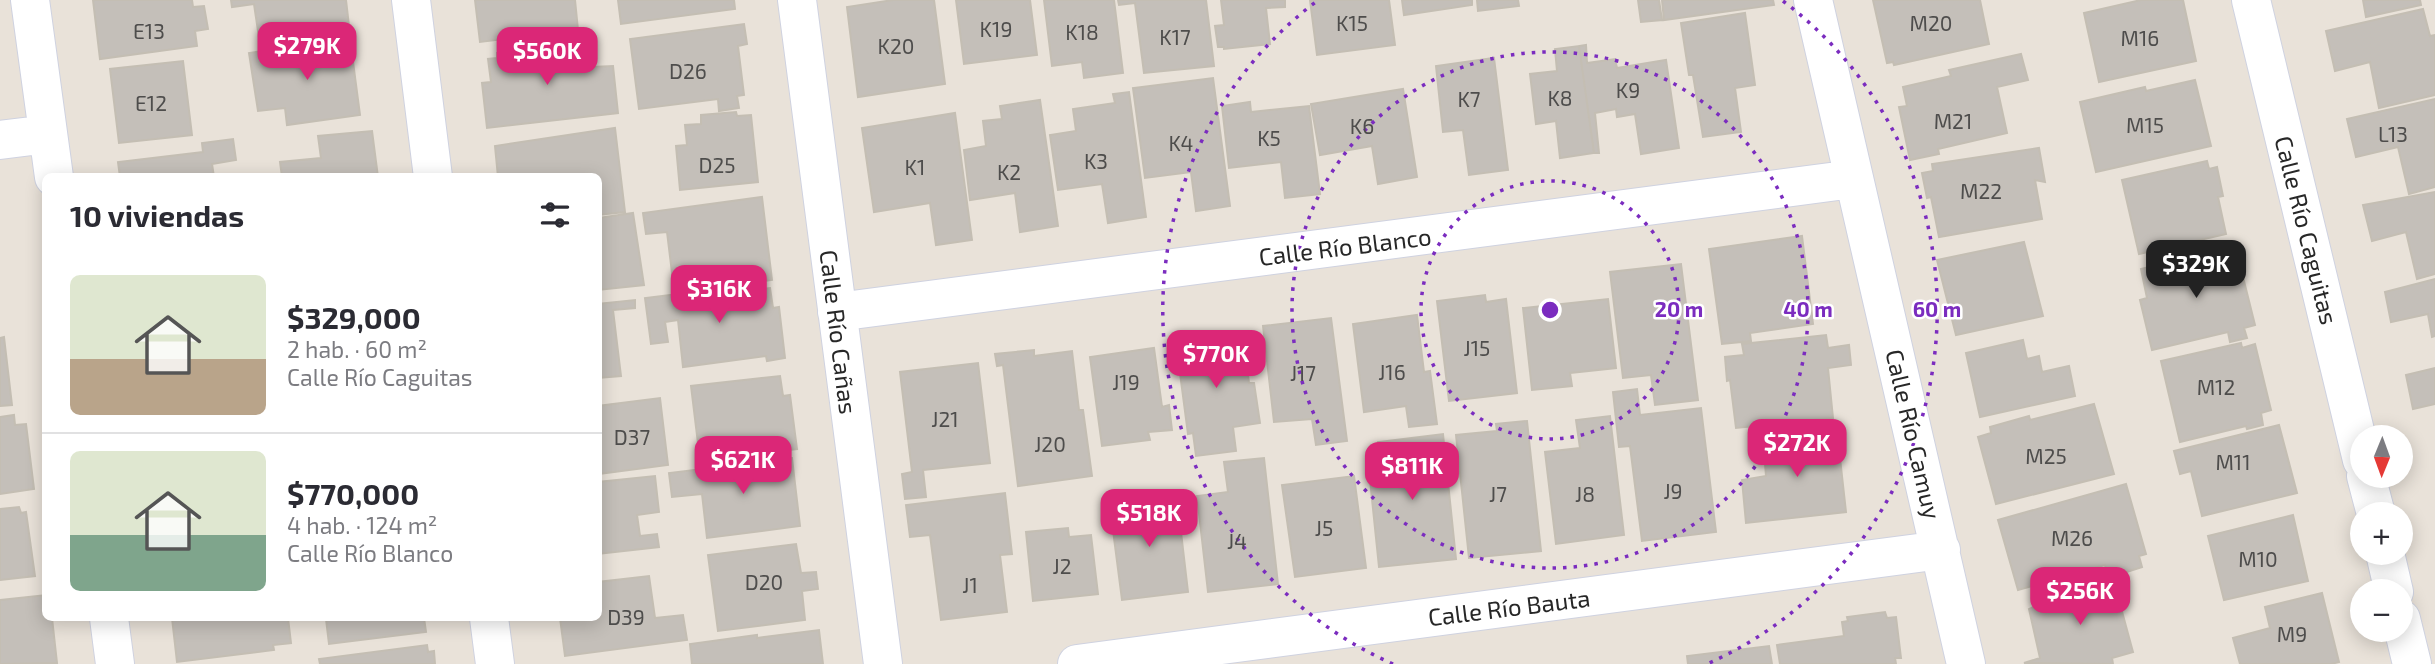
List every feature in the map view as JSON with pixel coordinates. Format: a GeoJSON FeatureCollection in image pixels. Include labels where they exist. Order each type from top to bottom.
{"type":"FeatureCollection","features":[{"type":"Feature","properties":{"kind":"street"},"geometry":{"type":"LineString","coordinates":[[30,0],[53,173]]}},
{"type":"Feature","properties":{"kind":"street"},"geometry":{"type":"LineString","coordinates":[[411,0],[433,173]]}},
{"type":"Feature","properties":{"kind":"street","name":"Calle Río Cañas"},"geometry":{"type":"LineString","coordinates":[[797,0],[883,664]]}},
{"type":"Feature","properties":{"kind":"street","name":"Calle Río Camuy"},"geometry":{"type":"LineString","coordinates":[[1813,0],[1966,664]]}},
{"type":"Feature","properties":{"kind":"street","name":"Calle Río Caguitas"},"geometry":{"type":"LineString","coordinates":[[2251,0],[2354,425]]}},
{"type":"Feature","properties":{"kind":"street"},"geometry":{"type":"LineString","coordinates":[[0,140],[48,134]]}},
{"type":"Feature","properties":{"kind":"street","name":"Calle Río Blanco"},"geometry":{"type":"LineString","coordinates":[[837,312],[1853,179]]}},
{"type":"Feature","properties":{"kind":"street","name":"Calle Río Bauta"},"geometry":{"type":"LineString","coordinates":[[1077,664],[1941,550]]}},
{"type":"Feature","properties":{"kind":"street"},"geometry":{"type":"LineString","coordinates":[[109,621],[115,664]]}},
{"type":"Feature","properties":{"kind":"street"},"geometry":{"type":"LineString","coordinates":[[489,621],[495,664]]}},
{"type":"Feature","properties":{"kind":"street"},"geometry":{"type":"LineString","coordinates":[[2407,642],[2412,664]]}},
{"type":"Feature","properties":{"kind":"building"},"geometry":{"type":"Polygon","coordinates":[[[93,0],[192,0],[193,7],[204,6],[208,29],[195,31],[197,46],[100,59],[93,0]]]}},
{"type":"Feature","properties":{"kind":"building"},"geometry":{"type":"Polygon","coordinates":[[[231,0],[346,0],[349,26],[259,38],[254,4],[232,7],[231,0]]]}},
{"type":"Feature","properties":{"kind":"building"},"geometry":{"type":"Polygon","coordinates":[[[475,0],[575,0],[578,30],[480,42],[475,0]]]}},
{"type":"Feature","properties":{"kind":"building"},"geometry":{"type":"Polygon","coordinates":[[[618,0],[734,0],[735,9],[621,24],[618,0]]]}},
{"type":"Feature","properties":{"kind":"building"},"geometry":{"type":"Polygon","coordinates":[[[893,0],[934,0],[945,84],[858,97],[847,7],[893,0]]]}},
{"type":"Feature","properties":{"kind":"building"},"geometry":{"type":"Polygon","coordinates":[[[956,0],[1030,0],[1037,55],[964,64],[956,0]]]}},
{"type":"Feature","properties":{"kind":"building"},"geometry":{"type":"Polygon","coordinates":[[[1044,0],[1114,0],[1123,73],[1084,78],[1082,62],[1052,66],[1044,0]]]}},
{"type":"Feature","properties":{"kind":"building"},"geometry":{"type":"Polygon","coordinates":[[[1118,0],[1206,0],[1214,66],[1144,73],[1135,3],[1119,5],[1118,0]]]}},
{"type":"Feature","properties":{"kind":"building"},"geometry":{"type":"Polygon","coordinates":[[[1221,0],[1285,0],[1285,7],[1266,8],[1270,44],[1224,49],[1218,47],[1215,26],[1224,25],[1221,0]]]}},
{"type":"Feature","properties":{"kind":"building"},"geometry":{"type":"Polygon","coordinates":[[[1310,0],[1389,0],[1395,45],[1317,55],[1310,0]]]}},
{"type":"Feature","properties":{"kind":"building"},"geometry":{"type":"Polygon","coordinates":[[[1402,0],[1472,0],[1472,5],[1404,15],[1402,0]]]}},
{"type":"Feature","properties":{"kind":"building"},"geometry":{"type":"Polygon","coordinates":[[[1477,0],[1518,0],[1519,6],[1478,11],[1477,0]]]}},
{"type":"Feature","properties":{"kind":"building"},"geometry":{"type":"Polygon","coordinates":[[[1638,0],[1659,0],[1662,20],[1641,22],[1638,0]]]}},
{"type":"Feature","properties":{"kind":"building"},"geometry":{"type":"Polygon","coordinates":[[[1662,0],[1773,0],[1774,5],[1664,20],[1662,0]]]}},
{"type":"Feature","properties":{"kind":"building"},"geometry":{"type":"Polygon","coordinates":[[[1873,0],[1980,0],[1989,44],[1894,65],[1893,62],[1887,63],[1873,0]]]}},
{"type":"Feature","properties":{"kind":"building"},"geometry":{"type":"Polygon","coordinates":[[[2141,0],[2183,0],[2196,61],[2099,82],[2084,13],[2141,0]]]}},
{"type":"Feature","properties":{"kind":"building"},"geometry":{"type":"Polygon","coordinates":[[[2363,0],[2420,0],[2421,5],[2366,17],[2363,0]]]}},
{"type":"Feature","properties":{"kind":"building"},"geometry":{"type":"Polygon","coordinates":[[[2423,9],[2430,36],[2435,35],[2435,95],[2379,108],[2370,62],[2335,71],[2326,31],[2423,9]]]}},
{"type":"Feature","properties":{"kind":"building"},"geometry":{"type":"Polygon","coordinates":[[[1745,13],[1755,85],[1735,88],[1741,132],[1703,137],[1681,23],[1745,13]]]}},
{"type":"Feature","properties":{"kind":"building"},"geometry":{"type":"Polygon","coordinates":[[[744,24],[747,44],[738,46],[744,95],[737,96],[739,108],[719,111],[718,99],[639,109],[630,39],[744,24]]]}},
{"type":"Feature","properties":{"kind":"building"},"geometry":{"type":"Polygon","coordinates":[[[350,39],[360,115],[287,125],[285,108],[258,111],[249,53],[350,39]]]}},
{"type":"Feature","properties":{"kind":"building"},"geometry":{"type":"Polygon","coordinates":[[[581,44],[582,51],[588,50],[591,67],[613,66],[618,113],[487,128],[482,83],[491,82],[488,59],[497,58],[497,53],[581,44]]]}},
{"type":"Feature","properties":{"kind":"building"},"geometry":{"type":"Polygon","coordinates":[[[1586,45],[1587,63],[1615,59],[1617,68],[1666,60],[1679,148],[1641,154],[1635,114],[1617,117],[1616,109],[1595,113],[1599,153],[1594,153],[1579,46],[1586,45]]]}},
{"type":"Feature","properties":{"kind":"building"},"geometry":{"type":"Polygon","coordinates":[[[1579,46],[1594,153],[1560,158],[1556,121],[1536,124],[1530,74],[1557,71],[1555,49],[1579,46]]]}},
{"type":"Feature","properties":{"kind":"building"},"geometry":{"type":"Polygon","coordinates":[[[2021,54],[2028,80],[1997,87],[2007,133],[1938,149],[1939,154],[1910,160],[1899,107],[1907,106],[1903,87],[1951,76],[1949,70],[2021,54]]]}},
{"type":"Feature","properties":{"kind":"building"},"geometry":{"type":"Polygon","coordinates":[[[1494,58],[1508,170],[1469,175],[1463,130],[1443,132],[1436,66],[1494,58]]]}},
{"type":"Feature","properties":{"kind":"building"},"geometry":{"type":"Polygon","coordinates":[[[183,61],[192,135],[119,143],[110,69],[183,61]]]}},
{"type":"Feature","properties":{"kind":"building"},"geometry":{"type":"Polygon","coordinates":[[[1213,78],[1230,206],[1196,211],[1191,172],[1145,178],[1133,88],[1213,78]]]}},
{"type":"Feature","properties":{"kind":"building"},"geometry":{"type":"Polygon","coordinates":[[[2195,80],[2211,146],[2096,172],[2080,102],[2145,87],[2146,91],[2195,80]]]}},
{"type":"Feature","properties":{"kind":"building"},"geometry":{"type":"Polygon","coordinates":[[[1403,89],[1417,177],[1378,184],[1372,146],[1320,155],[1311,104],[1403,89]]]}},
{"type":"Feature","properties":{"kind":"building"},"geometry":{"type":"Polygon","coordinates":[[[1129,92],[1146,217],[1108,223],[1102,184],[1058,190],[1050,135],[1076,131],[1073,109],[1115,103],[1113,94],[1129,92]]]}},
{"type":"Feature","properties":{"kind":"building"},"geometry":{"type":"Polygon","coordinates":[[[2435,99],[2435,187],[2409,194],[2398,147],[2356,157],[2347,119],[2435,99]]]}},
{"type":"Feature","properties":{"kind":"building"},"geometry":{"type":"Polygon","coordinates":[[[1040,100],[1058,226],[1020,232],[1015,193],[970,200],[964,150],[986,146],[983,121],[1002,119],[1000,106],[1040,100]]]}},
{"type":"Feature","properties":{"kind":"building"},"geometry":{"type":"Polygon","coordinates":[[[1250,102],[1251,112],[1309,106],[1320,194],[1285,198],[1281,162],[1229,168],[1222,106],[1250,102]]]}},
{"type":"Feature","properties":{"kind":"building"},"geometry":{"type":"Polygon","coordinates":[[[736,112],[737,116],[751,115],[758,182],[680,190],[676,146],[687,145],[685,125],[701,124],[701,115],[736,112]]]}},
{"type":"Feature","properties":{"kind":"building"},"geometry":{"type":"Polygon","coordinates":[[[955,113],[972,240],[936,245],[930,203],[874,212],[862,128],[955,113]]]}},
{"type":"Feature","properties":{"kind":"building"},"geometry":{"type":"Polygon","coordinates":[[[615,128],[625,212],[602,215],[602,173],[498,173],[495,146],[615,128]]]}},
{"type":"Feature","properties":{"kind":"building"},"geometry":{"type":"Polygon","coordinates":[[[372,131],[377,173],[281,173],[280,162],[321,158],[318,136],[372,131]]]}},
{"type":"Feature","properties":{"kind":"building"},"geometry":{"type":"Polygon","coordinates":[[[233,139],[236,160],[212,164],[213,173],[119,173],[118,162],[203,152],[202,143],[233,139]]]}},
{"type":"Feature","properties":{"kind":"building"},"geometry":{"type":"Polygon","coordinates":[[[2039,148],[2045,182],[2035,180],[2042,219],[1939,237],[1931,197],[1927,198],[1922,173],[1933,171],[1932,164],[2039,148]]]}},
{"type":"Feature","properties":{"kind":"building"},"geometry":{"type":"Polygon","coordinates":[[[2207,161],[2209,169],[2217,167],[2223,196],[2218,197],[2226,234],[2139,254],[2122,180],[2207,161]]]}},
{"type":"Feature","properties":{"kind":"building"},"geometry":{"type":"Polygon","coordinates":[[[2435,192],[2435,274],[2417,279],[2406,232],[2372,241],[2363,205],[2435,192]]]}},
{"type":"Feature","properties":{"kind":"building"},"geometry":{"type":"Polygon","coordinates":[[[762,197],[772,280],[718,287],[717,275],[673,281],[667,232],[646,234],[643,213],[762,197]]]}},
{"type":"Feature","properties":{"kind":"building"},"geometry":{"type":"Polygon","coordinates":[[[633,213],[644,285],[602,290],[602,217],[633,213]]]}},
{"type":"Feature","properties":{"kind":"building"},"geometry":{"type":"Polygon","coordinates":[[[1802,236],[1813,324],[1750,333],[1751,341],[1722,344],[1709,249],[1802,236]]]}},
{"type":"Feature","properties":{"kind":"building"},"geometry":{"type":"Polygon","coordinates":[[[2024,242],[2043,316],[1956,335],[1937,260],[2024,242]]]}},
{"type":"Feature","properties":{"kind":"building"},"geometry":{"type":"Polygon","coordinates":[[[2232,247],[2235,257],[2238,257],[2255,325],[2244,328],[2247,338],[2230,342],[2228,332],[2152,350],[2140,300],[2147,298],[2141,269],[2232,247]]]}},
{"type":"Feature","properties":{"kind":"building"},"geometry":{"type":"Polygon","coordinates":[[[1681,264],[1698,400],[1655,405],[1651,375],[1623,378],[1610,272],[1681,264]]]}},
{"type":"Feature","properties":{"kind":"building"},"geometry":{"type":"Polygon","coordinates":[[[2435,279],[2435,336],[2432,337],[2428,314],[2391,322],[2385,292],[2435,279]]]}},
{"type":"Feature","properties":{"kind":"building"},"geometry":{"type":"Polygon","coordinates":[[[770,288],[773,308],[779,307],[785,358],[767,361],[766,356],[683,367],[678,320],[665,322],[668,342],[651,344],[645,298],[718,289],[719,294],[770,288]]]}},
{"type":"Feature","properties":{"kind":"building"},"geometry":{"type":"Polygon","coordinates":[[[1485,295],[1486,302],[1506,299],[1517,393],[1449,401],[1437,301],[1485,295]]]}},
{"type":"Feature","properties":{"kind":"building"},"geometry":{"type":"Polygon","coordinates":[[[1608,299],[1616,368],[1570,373],[1572,386],[1532,390],[1523,308],[1608,299]]]}},
{"type":"Feature","properties":{"kind":"building"},"geometry":{"type":"Polygon","coordinates":[[[635,300],[635,308],[613,310],[621,376],[602,378],[602,304],[635,300]]]}},
{"type":"Feature","properties":{"kind":"building"},"geometry":{"type":"Polygon","coordinates":[[[1417,315],[1424,372],[1430,371],[1437,424],[1409,427],[1406,406],[1364,412],[1353,324],[1417,315]]]}},
{"type":"Feature","properties":{"kind":"building"},"geometry":{"type":"Polygon","coordinates":[[[1331,318],[1347,441],[1316,445],[1312,419],[1274,422],[1263,326],[1331,318]]]}},
{"type":"Feature","properties":{"kind":"building"},"geometry":{"type":"Polygon","coordinates":[[[1220,331],[1220,336],[1243,333],[1249,383],[1254,383],[1260,423],[1233,427],[1236,451],[1196,456],[1193,433],[1188,434],[1175,335],[1189,334],[1190,339],[1205,337],[1205,332],[1220,331]]]}},
{"type":"Feature","properties":{"kind":"building"},"geometry":{"type":"Polygon","coordinates":[[[1826,335],[1828,348],[1849,345],[1851,365],[1828,368],[1833,418],[1736,428],[1725,357],[1744,355],[1742,344],[1826,335]]]}},
{"type":"Feature","properties":{"kind":"building"},"geometry":{"type":"Polygon","coordinates":[[[4,337],[12,405],[0,406],[0,338],[4,337]]]}},
{"type":"Feature","properties":{"kind":"building"},"geometry":{"type":"Polygon","coordinates":[[[2023,340],[2027,359],[2039,356],[2042,372],[2069,366],[2075,396],[1980,417],[1966,353],[2023,340]]]}},
{"type":"Feature","properties":{"kind":"building"},"geometry":{"type":"Polygon","coordinates":[[[2241,343],[2242,348],[2255,344],[2271,410],[2261,413],[2263,425],[2247,429],[2246,426],[2180,442],[2161,361],[2241,343]]]}},
{"type":"Feature","properties":{"kind":"building"},"geometry":{"type":"Polygon","coordinates":[[[1154,348],[1162,407],[1169,405],[1172,430],[1148,432],[1150,440],[1102,446],[1090,357],[1154,348]]]}},
{"type":"Feature","properties":{"kind":"building"},"geometry":{"type":"Polygon","coordinates":[[[1034,350],[1034,356],[1072,351],[1079,410],[1083,410],[1092,476],[1018,486],[1003,365],[997,366],[995,354],[1034,350]]]}},
{"type":"Feature","properties":{"kind":"building"},"geometry":{"type":"Polygon","coordinates":[[[978,363],[990,463],[923,470],[926,497],[905,499],[902,474],[912,472],[900,372],[978,363]]]}},
{"type":"Feature","properties":{"kind":"building"},"geometry":{"type":"Polygon","coordinates":[[[2435,368],[2435,404],[2413,409],[2406,375],[2435,368]]]}},
{"type":"Feature","properties":{"kind":"building"},"geometry":{"type":"Polygon","coordinates":[[[780,376],[783,396],[790,395],[797,449],[700,460],[691,386],[780,376]]]}},
{"type":"Feature","properties":{"kind":"building"},"geometry":{"type":"Polygon","coordinates":[[[1637,389],[1640,415],[1701,408],[1716,532],[1642,541],[1630,446],[1619,447],[1613,392],[1637,389]]]}},
{"type":"Feature","properties":{"kind":"building"},"geometry":{"type":"Polygon","coordinates":[[[660,398],[668,465],[602,473],[602,405],[660,398]]]}},
{"type":"Feature","properties":{"kind":"building"},"geometry":{"type":"Polygon","coordinates":[[[2094,404],[2114,474],[1996,504],[1978,437],[1991,433],[1990,427],[2029,416],[2030,420],[2094,404]]]}},
{"type":"Feature","properties":{"kind":"building"},"geometry":{"type":"Polygon","coordinates":[[[14,415],[15,425],[26,424],[34,489],[0,494],[0,417],[14,415]]]}},
{"type":"Feature","properties":{"kind":"building"},"geometry":{"type":"Polygon","coordinates":[[[1610,416],[1624,535],[1556,544],[1545,452],[1580,448],[1576,420],[1610,416]]]}},
{"type":"Feature","properties":{"kind":"building"},"geometry":{"type":"Polygon","coordinates":[[[1527,421],[1541,551],[1469,558],[1456,435],[1497,431],[1496,424],[1527,421]]]}},
{"type":"Feature","properties":{"kind":"building"},"geometry":{"type":"Polygon","coordinates":[[[2279,425],[2297,493],[2202,516],[2191,471],[2180,474],[2174,451],[2279,425]]]}},
{"type":"Feature","properties":{"kind":"building"},"geometry":{"type":"Polygon","coordinates":[[[1837,431],[1846,512],[1746,523],[1742,480],[1766,476],[1763,439],[1837,431]]]}},
{"type":"Feature","properties":{"kind":"building"},"geometry":{"type":"Polygon","coordinates":[[[1443,434],[1456,559],[1379,567],[1369,470],[1381,468],[1378,442],[1443,434]]]}},
{"type":"Feature","properties":{"kind":"building"},"geometry":{"type":"Polygon","coordinates":[[[792,458],[800,526],[707,538],[702,494],[672,497],[669,473],[792,458]]]}},
{"type":"Feature","properties":{"kind":"building"},"geometry":{"type":"Polygon","coordinates":[[[1264,458],[1278,584],[1208,592],[1197,496],[1228,492],[1224,462],[1264,458]]]}},
{"type":"Feature","properties":{"kind":"building"},"geometry":{"type":"Polygon","coordinates":[[[655,476],[659,512],[637,515],[640,536],[657,534],[659,547],[602,554],[602,482],[655,476]]]}},
{"type":"Feature","properties":{"kind":"building"},"geometry":{"type":"Polygon","coordinates":[[[1354,476],[1366,568],[1295,577],[1282,485],[1354,476]]]}},
{"type":"Feature","properties":{"kind":"building"},"geometry":{"type":"Polygon","coordinates":[[[2126,484],[2146,554],[2139,556],[2142,567],[2108,578],[2105,565],[2018,590],[1998,520],[2126,484]]]}},
{"type":"Feature","properties":{"kind":"building"},"geometry":{"type":"Polygon","coordinates":[[[1005,493],[1012,554],[1000,555],[1007,612],[941,620],[930,535],[910,537],[906,505],[1005,493]]]}},
{"type":"Feature","properties":{"kind":"building"},"geometry":{"type":"Polygon","coordinates":[[[1177,498],[1188,592],[1122,600],[1110,507],[1177,498]]]}},
{"type":"Feature","properties":{"kind":"building"},"geometry":{"type":"Polygon","coordinates":[[[19,507],[21,513],[26,512],[35,576],[0,580],[0,509],[19,507]]]}},
{"type":"Feature","properties":{"kind":"building"},"geometry":{"type":"Polygon","coordinates":[[[2293,515],[2308,581],[2224,600],[2208,536],[2293,515]]]}},
{"type":"Feature","properties":{"kind":"building"},"geometry":{"type":"Polygon","coordinates":[[[1068,528],[1069,537],[1091,535],[1098,594],[1033,601],[1026,532],[1068,528]]]}},
{"type":"Feature","properties":{"kind":"building"},"geometry":{"type":"Polygon","coordinates":[[[796,544],[801,573],[816,572],[818,589],[802,591],[805,620],[718,631],[708,555],[796,544]]]}},
{"type":"Feature","properties":{"kind":"building"},"geometry":{"type":"Polygon","coordinates":[[[649,576],[655,618],[683,615],[687,640],[565,656],[560,621],[602,621],[602,582],[649,576]]]}},
{"type":"Feature","properties":{"kind":"building"},"geometry":{"type":"Polygon","coordinates":[[[2114,582],[2133,652],[2112,658],[2113,664],[2024,663],[2040,658],[2029,609],[2041,604],[2039,596],[2075,588],[2077,594],[2084,592],[2084,589],[2114,582]]]}},
{"type":"Feature","properties":{"kind":"building"},"geometry":{"type":"Polygon","coordinates":[[[2322,593],[2339,662],[2240,664],[2233,638],[2270,628],[2265,607],[2322,593]]]}},
{"type":"Feature","properties":{"kind":"building"},"geometry":{"type":"Polygon","coordinates":[[[42,595],[42,621],[52,621],[57,663],[0,664],[0,600],[42,595]]]}},
{"type":"Feature","properties":{"kind":"building"},"geometry":{"type":"Polygon","coordinates":[[[1885,612],[1887,618],[1896,617],[1901,658],[1895,658],[1896,664],[1780,664],[1777,645],[1844,636],[1842,622],[1848,621],[1847,617],[1885,612]]]}},
{"type":"Feature","properties":{"kind":"building"},"geometry":{"type":"Polygon","coordinates":[[[172,621],[288,621],[291,643],[273,645],[274,650],[177,662],[172,621]]]}},
{"type":"Feature","properties":{"kind":"building"},"geometry":{"type":"Polygon","coordinates":[[[326,621],[424,621],[426,632],[329,644],[326,621]]]}},
{"type":"Feature","properties":{"kind":"building"},"geometry":{"type":"Polygon","coordinates":[[[819,630],[823,664],[692,664],[690,644],[819,630]]]}},
{"type":"Feature","properties":{"kind":"building"},"geometry":{"type":"Polygon","coordinates":[[[427,645],[428,652],[434,651],[435,664],[320,664],[319,659],[427,645]]]}},
{"type":"Feature","properties":{"kind":"building"},"geometry":{"type":"Polygon","coordinates":[[[1769,646],[1772,664],[1688,664],[1687,656],[1769,646]]]}}]}
